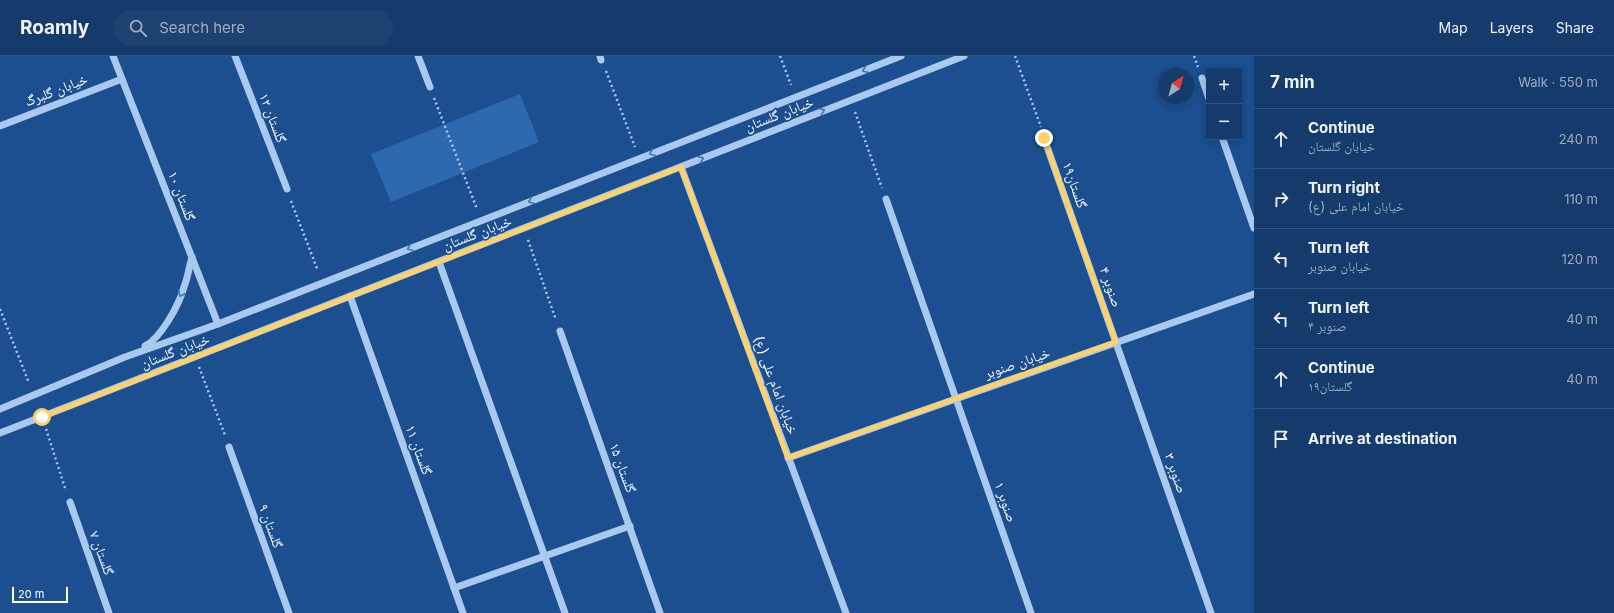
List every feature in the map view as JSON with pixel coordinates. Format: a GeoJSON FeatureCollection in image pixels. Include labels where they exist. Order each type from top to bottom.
{"type":"FeatureCollection","features":[{"type":"Feature","properties":{"kind":"street","name":"گلستان ۱۰"},"geometry":{"type":"LineString","coordinates":[[113,56],[218,324]]}},
{"type":"Feature","properties":{"kind":"street","name":"گلستان ۱۲"},"geometry":{"type":"LineString","coordinates":[[235,56],[287,190]]}},
{"type":"Feature","properties":{"kind":"street"},"geometry":{"type":"LineString","coordinates":[[418,56],[430,86]]}},
{"type":"Feature","properties":{"kind":"street","name":"خیابان گلستان"},"geometry":{"type":"LineString","coordinates":[[0,409],[125,357],[218,324],[901,56]]}},
{"type":"Feature","properties":{"kind":"street","name":"خیابان گلستان"},"geometry":{"type":"LineString","coordinates":[[0,433],[964,56]]}},
{"type":"Feature","properties":{"kind":"street"},"geometry":{"type":"LineString","coordinates":[[1202,78],[1206,90]]}},
{"type":"Feature","properties":{"kind":"street","name":"خیابان گلبرگ"},"geometry":{"type":"LineString","coordinates":[[0,126],[122,79]]}},
{"type":"Feature","properties":{"kind":"street","name":"گلستان۱۹"},"geometry":{"type":"LineString","coordinates":[[1044,138],[1080,240]]}},
{"type":"Feature","properties":{"kind":"street"},"geometry":{"type":"LineString","coordinates":[[1223,140],[1254,228]]}},
{"type":"Feature","properties":{"kind":"street","name":"خیابان امام علی (ع)"},"geometry":{"type":"LineString","coordinates":[[681,167],[846,613]]}},
{"type":"Feature","properties":{"kind":"street","name":"صنوبر ۱"},"geometry":{"type":"LineString","coordinates":[[886,199],[1031,613]]}},
{"type":"Feature","properties":{"kind":"street","name":"صنوبر ۴"},"geometry":{"type":"LineString","coordinates":[[1080,240],[1116,342]]}},
{"type":"Feature","properties":{"kind":"street"},"geometry":{"type":"LineString","coordinates":[[125,357],[152,343],[170,317],[184,288],[192,257]]}},
{"type":"Feature","properties":{"kind":"street"},"geometry":{"type":"LineString","coordinates":[[439,262],[565,613]]}},
{"type":"Feature","properties":{"kind":"street","name":"خیابان صنوبر"},"geometry":{"type":"LineString","coordinates":[[788,458],[1254,294]]}},
{"type":"Feature","properties":{"kind":"street","name":"گلستان ۱۱"},"geometry":{"type":"LineString","coordinates":[[350,296],[463,613]]}},
{"type":"Feature","properties":{"kind":"street","name":"گلستان ۱۵"},"geometry":{"type":"LineString","coordinates":[[560,331],[660,613]]}},
{"type":"Feature","properties":{"kind":"street","name":"صنوبر ۳"},"geometry":{"type":"LineString","coordinates":[[1116,342],[1212,613]]}},
{"type":"Feature","properties":{"kind":"street","name":"گلستان ۹"},"geometry":{"type":"LineString","coordinates":[[230,447],[289,613]]}},
{"type":"Feature","properties":{"kind":"street","name":"گلستان ۷"},"geometry":{"type":"LineString","coordinates":[[70,502],[109,613]]}},
{"type":"Feature","properties":{"kind":"street"},"geometry":{"type":"LineString","coordinates":[[454,588],[630,526]]}},
{"type":"Feature","properties":{"kind":"path"},"geometry":{"type":"LineString","coordinates":[[780,56],[796,97]]}},
{"type":"Feature","properties":{"kind":"path"},"geometry":{"type":"LineString","coordinates":[[1015,56],[1044,138]]}},
{"type":"Feature","properties":{"kind":"path"},"geometry":{"type":"LineString","coordinates":[[601,58],[640,158]]}},
{"type":"Feature","properties":{"kind":"path"},"geometry":{"type":"LineString","coordinates":[[430,86],[482,220]]}},
{"type":"Feature","properties":{"kind":"path"},"geometry":{"type":"LineString","coordinates":[[850,100],[886,199]]}},
{"type":"Feature","properties":{"kind":"path"},"geometry":{"type":"LineString","coordinates":[[287,190],[322,282]]}},
{"type":"Feature","properties":{"kind":"path"},"geometry":{"type":"LineString","coordinates":[[523,229],[560,331]]}},
{"type":"Feature","properties":{"kind":"path"},"geometry":{"type":"LineString","coordinates":[[0,309],[34,395]]}},
{"type":"Feature","properties":{"kind":"path"},"geometry":{"type":"LineString","coordinates":[[195,357],[230,447]]}},
{"type":"Feature","properties":{"kind":"path"},"geometry":{"type":"LineString","coordinates":[[42,417],[70,502]]}},
{"type":"Feature","properties":{"kind":"shaded area"},"geometry":{"type":"Polygon","coordinates":[[[520,94],[539,142],[391,202],[371,154],[520,94]]]}},
{"type":"Feature","properties":{"kind":"route"},"geometry":{"type":"LineString","coordinates":[[42,417],[681,167],[788,458],[1116,342],[1044,138]]}}]}
